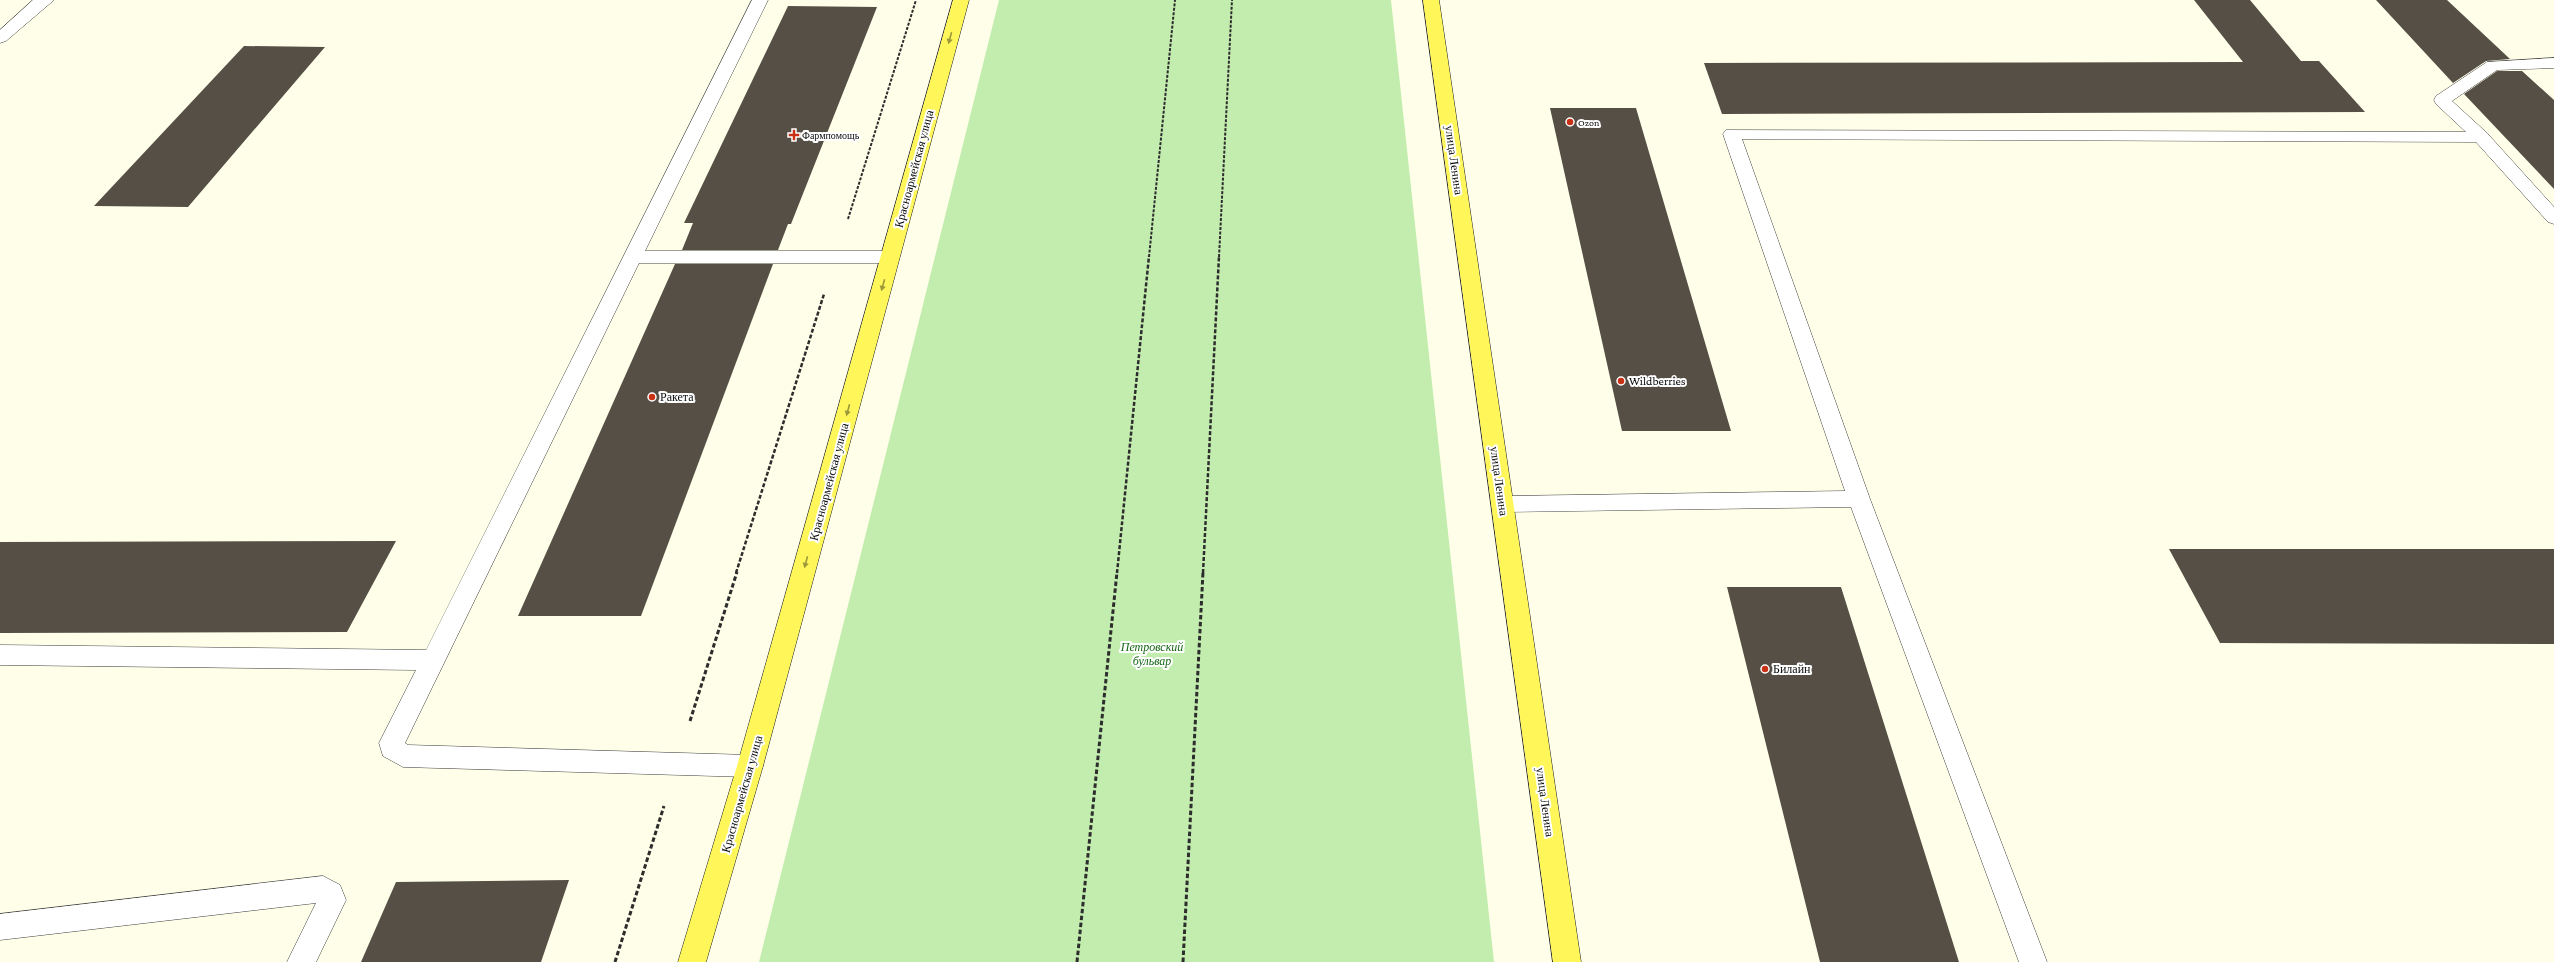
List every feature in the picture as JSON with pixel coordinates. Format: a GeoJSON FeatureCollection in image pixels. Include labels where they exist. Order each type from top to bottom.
{"type":"FeatureCollection","features":[{"type":"Feature","properties":{"kind":"main road","name":"Красноармейская улица"},"geometry":{"type":"LineString","coordinates":[[692,962],[750,766],[961,0]]}},
{"type":"Feature","properties":{"kind":"main road","name":"улица Ленина"},"geometry":{"type":"LineString","coordinates":[[1431,0],[1567,962]]}},
{"type":"Feature","properties":{"kind":"lane"},"geometry":{"type":"LineString","coordinates":[[0,38],[39,3],[46,0]]}},
{"type":"Feature","properties":{"kind":"lane"},"geometry":{"type":"LineString","coordinates":[[750,766],[403,756],[392,748],[392,743],[760,0]]}},
{"type":"Feature","properties":{"kind":"lane"},"geometry":{"type":"LineString","coordinates":[[2554,63],[2493,65],[2442,100],[2481,137],[2554,218]]}},
{"type":"Feature","properties":{"kind":"lane"},"geometry":{"type":"LineString","coordinates":[[2032,962],[1859,499],[1732,134],[2481,137]]}},
{"type":"Feature","properties":{"kind":"lane"},"geometry":{"type":"LineString","coordinates":[[633,257],[890,257]]}},
{"type":"Feature","properties":{"kind":"lane"},"geometry":{"type":"LineString","coordinates":[[1502,504],[1859,499]]}},
{"type":"Feature","properties":{"kind":"lane"},"geometry":{"type":"LineString","coordinates":[[0,655],[434,660]]}},
{"type":"Feature","properties":{"kind":"lane"},"geometry":{"type":"LineString","coordinates":[[0,927],[323,889],[330,894],[332,900],[301,962]]}},
{"type":"Feature","properties":{"kind":"path"},"geometry":{"type":"LineString","coordinates":[[615,962],[916,0]]}},
{"type":"Feature","properties":{"kind":"path"},"geometry":{"type":"LineString","coordinates":[[1078,962],[1176,0]]}},
{"type":"Feature","properties":{"kind":"path"},"geometry":{"type":"LineString","coordinates":[[1182,962],[1232,0]]}},
{"type":"Feature","properties":{"kind":"green space","name":"Петровский бульвар"},"geometry":{"type":"Polygon","coordinates":[[[999,0],[1391,0],[1494,962],[759,962],[999,0]]]}},
{"type":"Feature","properties":{"kind":"building"},"geometry":{"type":"Polygon","coordinates":[[[2194,0],[2250,0],[2301,61],[2319,61],[2365,112],[1722,114],[1704,63],[2243,62],[2194,0]]]}},
{"type":"Feature","properties":{"kind":"building"},"geometry":{"type":"Polygon","coordinates":[[[2376,0],[2447,0],[2510,59],[2486,61],[2453,83],[2376,0]]]}},
{"type":"Feature","properties":{"kind":"building"},"geometry":{"type":"Polygon","coordinates":[[[788,6],[877,7],[791,224],[788,224],[778,250],[682,250],[693,223],[684,223],[788,6]]]}},
{"type":"Feature","properties":{"kind":"building"},"geometry":{"type":"Polygon","coordinates":[[[244,46],[325,47],[188,207],[94,206],[244,46]]]}},
{"type":"Feature","properties":{"kind":"building"},"geometry":{"type":"Polygon","coordinates":[[[2497,71],[2522,71],[2554,100],[2554,189],[2464,94],[2497,71]]]}},
{"type":"Feature","properties":{"kind":"building"},"geometry":{"type":"Polygon","coordinates":[[[1550,108],[1636,108],[1731,431],[1622,431],[1550,108]]]}},
{"type":"Feature","properties":{"kind":"building"},"geometry":{"type":"Polygon","coordinates":[[[675,264],[773,264],[641,616],[518,616],[675,264]]]}},
{"type":"Feature","properties":{"kind":"building"},"geometry":{"type":"Polygon","coordinates":[[[396,541],[347,632],[0,633],[0,542],[396,541]]]}},
{"type":"Feature","properties":{"kind":"building"},"geometry":{"type":"Polygon","coordinates":[[[2169,549],[2554,549],[2554,644],[2220,643],[2169,549]]]}},
{"type":"Feature","properties":{"kind":"building"},"geometry":{"type":"Polygon","coordinates":[[[1727,587],[1841,587],[1959,962],[1820,962],[1727,587]]]}},
{"type":"Feature","properties":{"kind":"building"},"geometry":{"type":"Polygon","coordinates":[[[569,880],[541,962],[361,962],[396,882],[569,880]]]}},
{"type":"Feature","properties":{"kind":"place","name":"Ozon"},"geometry":{"type":"Point","coordinates":[1570,122]}},
{"type":"Feature","properties":{"kind":"place","name":"Фармпомощь"},"geometry":{"type":"Point","coordinates":[794,135]}},
{"type":"Feature","properties":{"kind":"place","name":"Wildberries"},"geometry":{"type":"Point","coordinates":[1621,381]}},
{"type":"Feature","properties":{"kind":"place","name":"Ракета"},"geometry":{"type":"Point","coordinates":[652,397]}},
{"type":"Feature","properties":{"kind":"place","name":"Билайн"},"geometry":{"type":"Point","coordinates":[1765,669]}}]}
